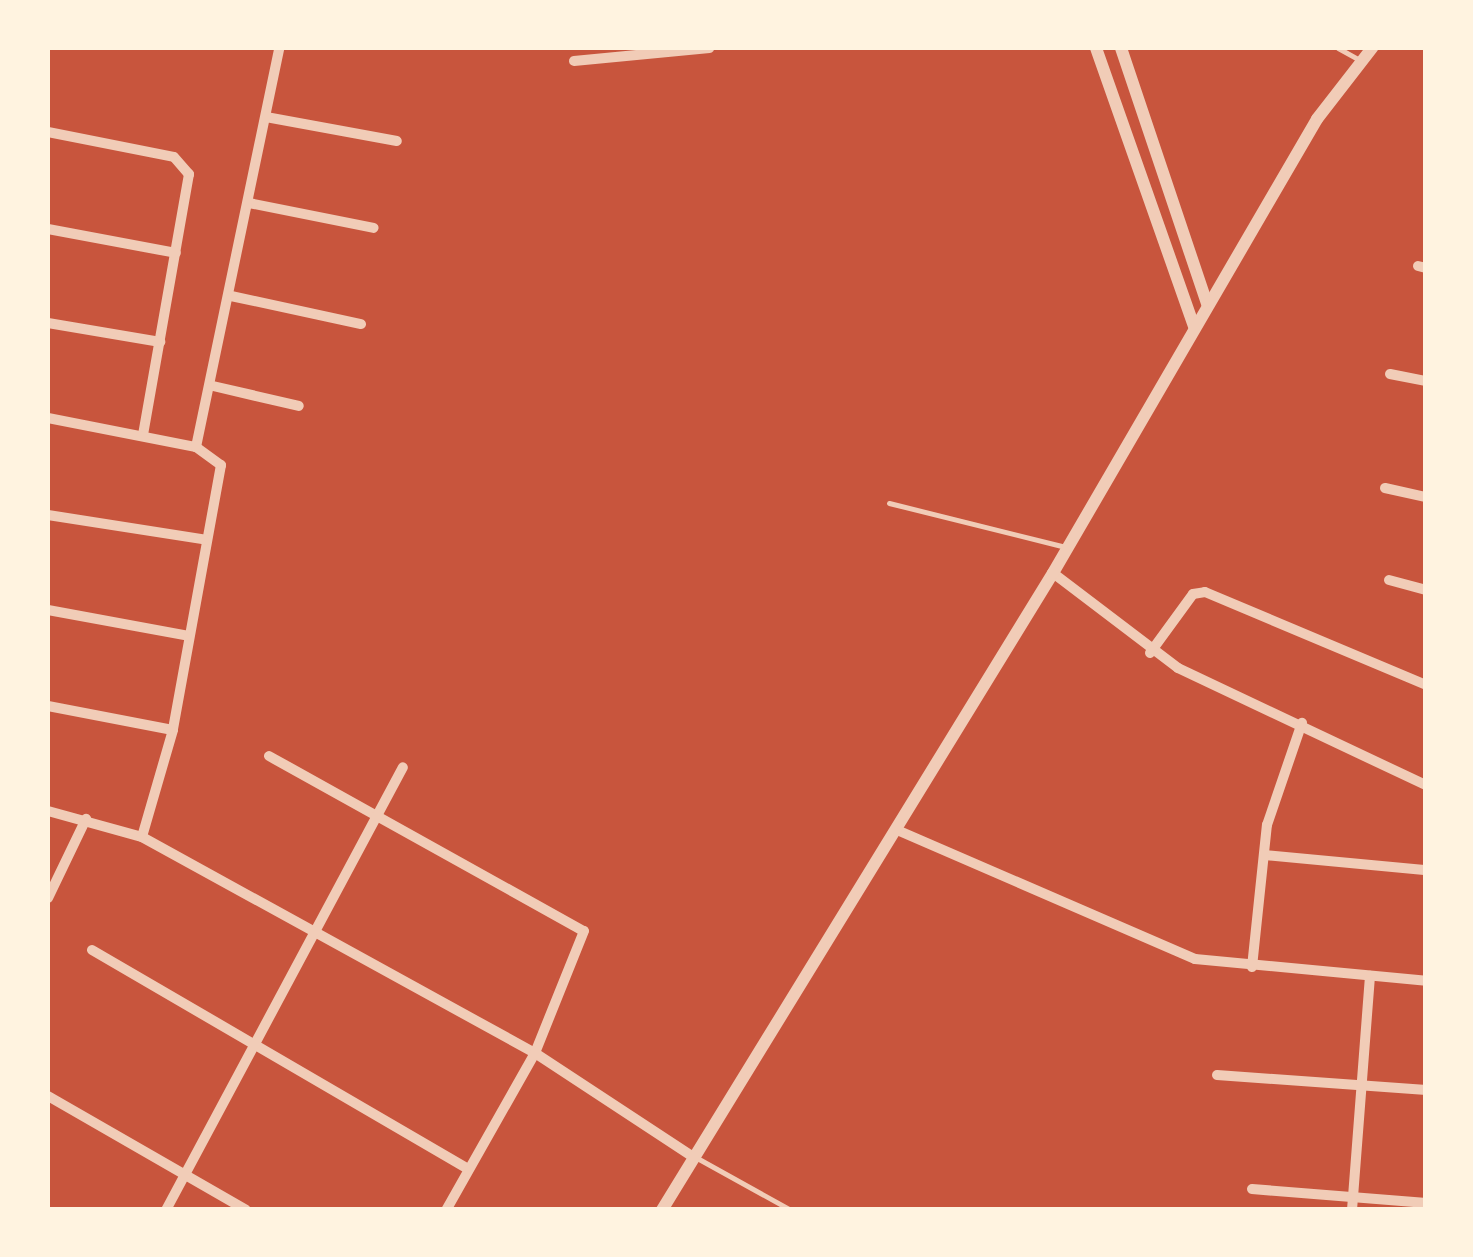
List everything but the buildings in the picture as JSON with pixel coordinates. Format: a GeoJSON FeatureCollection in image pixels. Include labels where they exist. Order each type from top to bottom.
{"type":"FeatureCollection","features":[{"type":"Feature","properties":{"kind":"street"},"geometry":{"type":"LineString","coordinates":[[196,447],[213,386],[279,48]]}},
{"type":"Feature","properties":{"kind":"street"},"geometry":{"type":"LineString","coordinates":[[574,61],[708,48]]}},
{"type":"Feature","properties":{"kind":"street"},"geometry":{"type":"LineString","coordinates":[[1096,48],[1194,328]]}},
{"type":"Feature","properties":{"kind":"street"},"geometry":{"type":"LineString","coordinates":[[1121,48],[1207,304]]}},
{"type":"Feature","properties":{"kind":"street"},"geometry":{"type":"LineString","coordinates":[[662,1210],[1053,573],[1207,304],[1372,48]]}},
{"type":"Feature","properties":{"kind":"street"},"geometry":{"type":"LineString","coordinates":[[266,117],[397,141]]}},
{"type":"Feature","properties":{"kind":"street"},"geometry":{"type":"LineString","coordinates":[[48,132],[181,160],[190,185],[144,435]]}},
{"type":"Feature","properties":{"kind":"street"},"geometry":{"type":"LineString","coordinates":[[249,203],[374,228]]}},
{"type":"Feature","properties":{"kind":"street"},"geometry":{"type":"LineString","coordinates":[[48,229],[176,252]]}},
{"type":"Feature","properties":{"kind":"street"},"geometry":{"type":"LineString","coordinates":[[230,296],[361,324]]}},
{"type":"Feature","properties":{"kind":"street"},"geometry":{"type":"LineString","coordinates":[[48,323],[160,342]]}},
{"type":"Feature","properties":{"kind":"street"},"geometry":{"type":"LineString","coordinates":[[1390,374],[1426,382]]}},
{"type":"Feature","properties":{"kind":"street"},"geometry":{"type":"LineString","coordinates":[[213,386],[299,406]]}},
{"type":"Feature","properties":{"kind":"street"},"geometry":{"type":"LineString","coordinates":[[48,418],[196,447],[221,465],[172,730],[142,837]]}},
{"type":"Feature","properties":{"kind":"street"},"geometry":{"type":"LineString","coordinates":[[1385,488],[1426,497]]}},
{"type":"Feature","properties":{"kind":"street"},"geometry":{"type":"LineString","coordinates":[[48,515],[207,540]]}},
{"type":"Feature","properties":{"kind":"street"},"geometry":{"type":"LineString","coordinates":[[1053,573],[1150,652],[1426,784]]}},
{"type":"Feature","properties":{"kind":"street"},"geometry":{"type":"LineString","coordinates":[[1389,580],[1426,590]]}},
{"type":"Feature","properties":{"kind":"street"},"geometry":{"type":"LineString","coordinates":[[1150,652],[1192,594],[1204,592],[1426,684]]}},
{"type":"Feature","properties":{"kind":"street"},"geometry":{"type":"LineString","coordinates":[[48,610],[189,636]]}},
{"type":"Feature","properties":{"kind":"street"},"geometry":{"type":"LineString","coordinates":[[48,706],[172,730]]}},
{"type":"Feature","properties":{"kind":"street"},"geometry":{"type":"LineString","coordinates":[[1252,967],[1265,855],[1302,724]]}},
{"type":"Feature","properties":{"kind":"street"},"geometry":{"type":"LineString","coordinates":[[270,756],[584,930],[535,1052],[446,1210]]}},
{"type":"Feature","properties":{"kind":"street"},"geometry":{"type":"LineString","coordinates":[[166,1210],[311,935],[379,819],[402,767]]}},
{"type":"Feature","properties":{"kind":"street"},"geometry":{"type":"LineString","coordinates":[[48,811],[86,818],[142,837],[311,935],[535,1052],[692,1156]]}},
{"type":"Feature","properties":{"kind":"street"},"geometry":{"type":"LineString","coordinates":[[48,898],[86,818]]}},
{"type":"Feature","properties":{"kind":"street"},"geometry":{"type":"LineString","coordinates":[[897,830],[1195,958],[1252,967],[1426,981]]}},
{"type":"Feature","properties":{"kind":"street"},"geometry":{"type":"LineString","coordinates":[[1265,855],[1424,870]]}},
{"type":"Feature","properties":{"kind":"street"},"geometry":{"type":"LineString","coordinates":[[92,950],[468,1169]]}},
{"type":"Feature","properties":{"kind":"street"},"geometry":{"type":"LineString","coordinates":[[1352,1210],[1370,976]]}},
{"type":"Feature","properties":{"kind":"street"},"geometry":{"type":"LineString","coordinates":[[1217,1075],[1426,1090]]}},
{"type":"Feature","properties":{"kind":"street"},"geometry":{"type":"LineString","coordinates":[[48,1096],[246,1210]]}},
{"type":"Feature","properties":{"kind":"street"},"geometry":{"type":"LineString","coordinates":[[1252,1188],[1426,1203]]}},
{"type":"Feature","properties":{"kind":"lane"},"geometry":{"type":"LineString","coordinates":[[1338,48],[1362,61]]}},
{"type":"Feature","properties":{"kind":"lane"},"geometry":{"type":"LineString","coordinates":[[889,503],[1068,547]]}},
{"type":"Feature","properties":{"kind":"lane"},"geometry":{"type":"LineString","coordinates":[[692,1156],[791,1210]]}}]}
